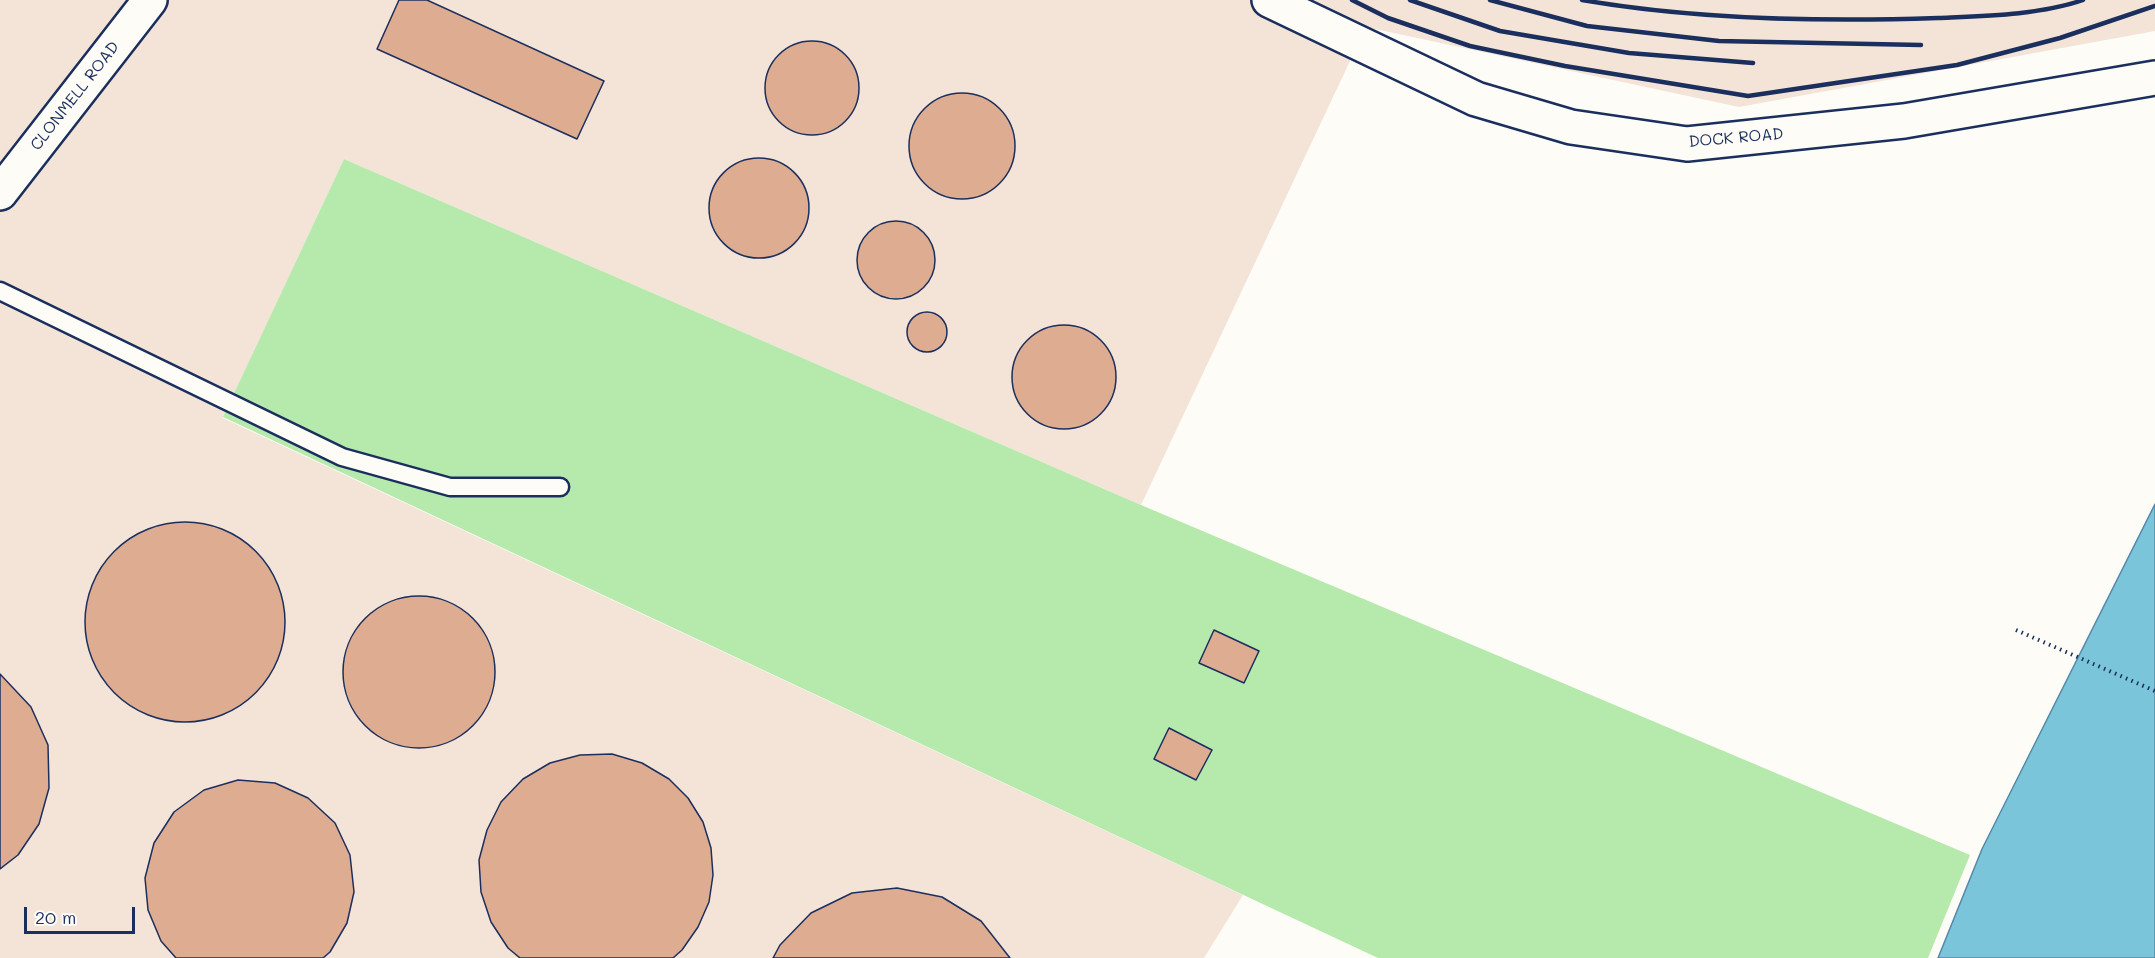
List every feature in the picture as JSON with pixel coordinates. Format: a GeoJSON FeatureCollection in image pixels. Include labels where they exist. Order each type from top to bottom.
{"type":"FeatureCollection","features":[{"type":"Feature","properties":{"kind":"street","name":"CLONMELL ROAD"},"geometry":{"type":"LineString","coordinates":[[0,193],[150,0]]}},
{"type":"Feature","properties":{"kind":"street","name":"DOCK ROAD"},"geometry":{"type":"LineString","coordinates":[[1269,0],[1476,99],[1571,127],[1687,144],[1904,121],[2155,78]]}},
{"type":"Feature","properties":{"kind":"lane"},"geometry":{"type":"LineString","coordinates":[[0,291],[342,457],[450,487],[560,487]]}},
{"type":"Feature","properties":{"kind":"path"},"geometry":{"type":"LineString","coordinates":[[2016,630],[2155,691]]}},
{"type":"Feature","properties":{"kind":"shaded area"},"geometry":{"type":"Polygon","coordinates":[[[0,0],[2155,0],[2155,31],[1739,107],[1366,27],[1141,505],[344,159],[223,418],[1243,895],[1204,958],[0,958],[0,0]]]}},
{"type":"Feature","properties":{"kind":"green space"},"geometry":{"type":"Polygon","coordinates":[[[344,159],[1141,505],[1970,855],[1928,958],[1378,958],[223,417],[344,159]]]}},
{"type":"Feature","properties":{"kind":"water"},"geometry":{"type":"Polygon","coordinates":[[[2155,504],[2155,958],[1938,958],[1982,849],[2155,504]]]}},
{"type":"Feature","properties":{"kind":"building"},"geometry":{"type":"Polygon","coordinates":[[[399,0],[427,0],[604,81],[577,139],[377,49],[399,0]]]}},
{"type":"Feature","properties":{"kind":"building"},"geometry":{"type":"Polygon","coordinates":[[[803,41],[821,41],[846,54],[856,70],[859,88],[856,106],[846,122],[821,135],[803,135],[778,122],[765,97],[765,79],[778,54],[803,41]]]}},
{"type":"Feature","properties":{"kind":"building"},"geometry":{"type":"Polygon","coordinates":[[[962,93],[982,97],[1000,108],[1011,126],[1015,146],[1011,166],[1000,184],[982,195],[962,199],[942,195],[924,184],[913,166],[909,146],[913,126],[924,108],[942,97],[962,93]]]}},
{"type":"Feature","properties":{"kind":"building"},"geometry":{"type":"Polygon","coordinates":[[[759,158],[787,166],[801,180],[809,208],[801,236],[787,250],[759,258],[731,250],[717,236],[709,208],[717,180],[731,166],[759,158]]]}},
{"type":"Feature","properties":{"kind":"building"},"geometry":{"type":"Polygon","coordinates":[[[896,221],[911,224],[924,232],[932,245],[935,260],[932,275],[924,288],[911,296],[896,299],[881,296],[868,288],[860,275],[857,260],[860,245],[868,232],[881,224],[896,221]]]}},
{"type":"Feature","properties":{"kind":"building"},"geometry":{"type":"Polygon","coordinates":[[[927,312],[935,313],[941,318],[946,324],[946,340],[941,346],[935,351],[927,352],[919,351],[913,346],[908,340],[907,332],[908,324],[913,318],[919,313],[927,312]]]}},
{"type":"Feature","properties":{"kind":"building"},"geometry":{"type":"Polygon","coordinates":[[[1064,325],[1084,329],[1101,340],[1112,357],[1116,377],[1112,397],[1101,414],[1084,425],[1064,429],[1044,425],[1027,414],[1016,397],[1012,377],[1016,357],[1027,340],[1044,329],[1064,325]]]}},
{"type":"Feature","properties":{"kind":"building"},"geometry":{"type":"Polygon","coordinates":[[[185,522],[214,526],[232,534],[256,551],[273,575],[281,593],[285,622],[281,651],[273,669],[256,693],[232,710],[214,718],[185,722],[156,718],[138,710],[114,693],[97,669],[89,651],[85,622],[89,593],[97,575],[114,551],[138,534],[156,526],[185,522]]]}},
{"type":"Feature","properties":{"kind":"building"},"geometry":{"type":"Polygon","coordinates":[[[419,596],[448,602],[473,618],[489,643],[495,672],[489,701],[473,726],[448,742],[419,748],[390,742],[365,726],[349,701],[343,672],[349,643],[365,618],[390,602],[419,596]]]}},
{"type":"Feature","properties":{"kind":"building"},"geometry":{"type":"Polygon","coordinates":[[[1214,630],[1259,651],[1244,683],[1199,663],[1214,630]]]}},
{"type":"Feature","properties":{"kind":"building"},"geometry":{"type":"Polygon","coordinates":[[[0,674],[31,707],[48,745],[49,788],[39,824],[18,855],[0,869],[0,674]]]}},
{"type":"Feature","properties":{"kind":"building"},"geometry":{"type":"Polygon","coordinates":[[[1169,728],[1212,750],[1196,780],[1154,759],[1169,728]]]}},
{"type":"Feature","properties":{"kind":"building"},"geometry":{"type":"Polygon","coordinates":[[[612,754],[642,763],[669,779],[688,798],[703,822],[711,848],[713,875],[709,902],[698,927],[682,950],[673,958],[520,958],[508,948],[491,922],[481,892],[479,860],[487,830],[501,802],[523,779],[550,763],[580,755],[612,754]]]}},
{"type":"Feature","properties":{"kind":"building"},"geometry":{"type":"Polygon","coordinates":[[[238,780],[275,783],[308,798],[335,823],[350,855],[354,892],[347,923],[330,952],[323,958],[176,958],[161,941],[148,910],[145,878],[154,843],[174,812],[204,790],[238,780]]]}},
{"type":"Feature","properties":{"kind":"building"},"geometry":{"type":"Polygon","coordinates":[[[897,888],[942,897],[981,921],[1010,958],[773,958],[780,945],[811,913],[852,893],[897,888]]]}},
{"type":"Feature","properties":{"kind":"railway"},"geometry":{"type":"LineString","coordinates":[[1352,0],[1388,18],[1470,46],[1565,66],[1748,96],[1957,65],[2060,38],[2155,6]]}},
{"type":"Feature","properties":{"kind":"railway"},"geometry":{"type":"LineString","coordinates":[[1410,0],[1500,31],[1629,53],[1753,63]]}},
{"type":"Feature","properties":{"kind":"railway"},"geometry":{"type":"LineString","coordinates":[[1490,0],[1587,26],[1719,41],[1921,45]]}},
{"type":"Feature","properties":{"kind":"railway"},"geometry":{"type":"LineString","coordinates":[[1582,0],[1715,16],[1849,20],[2012,14],[2049,9],[2083,0]]}}]}
